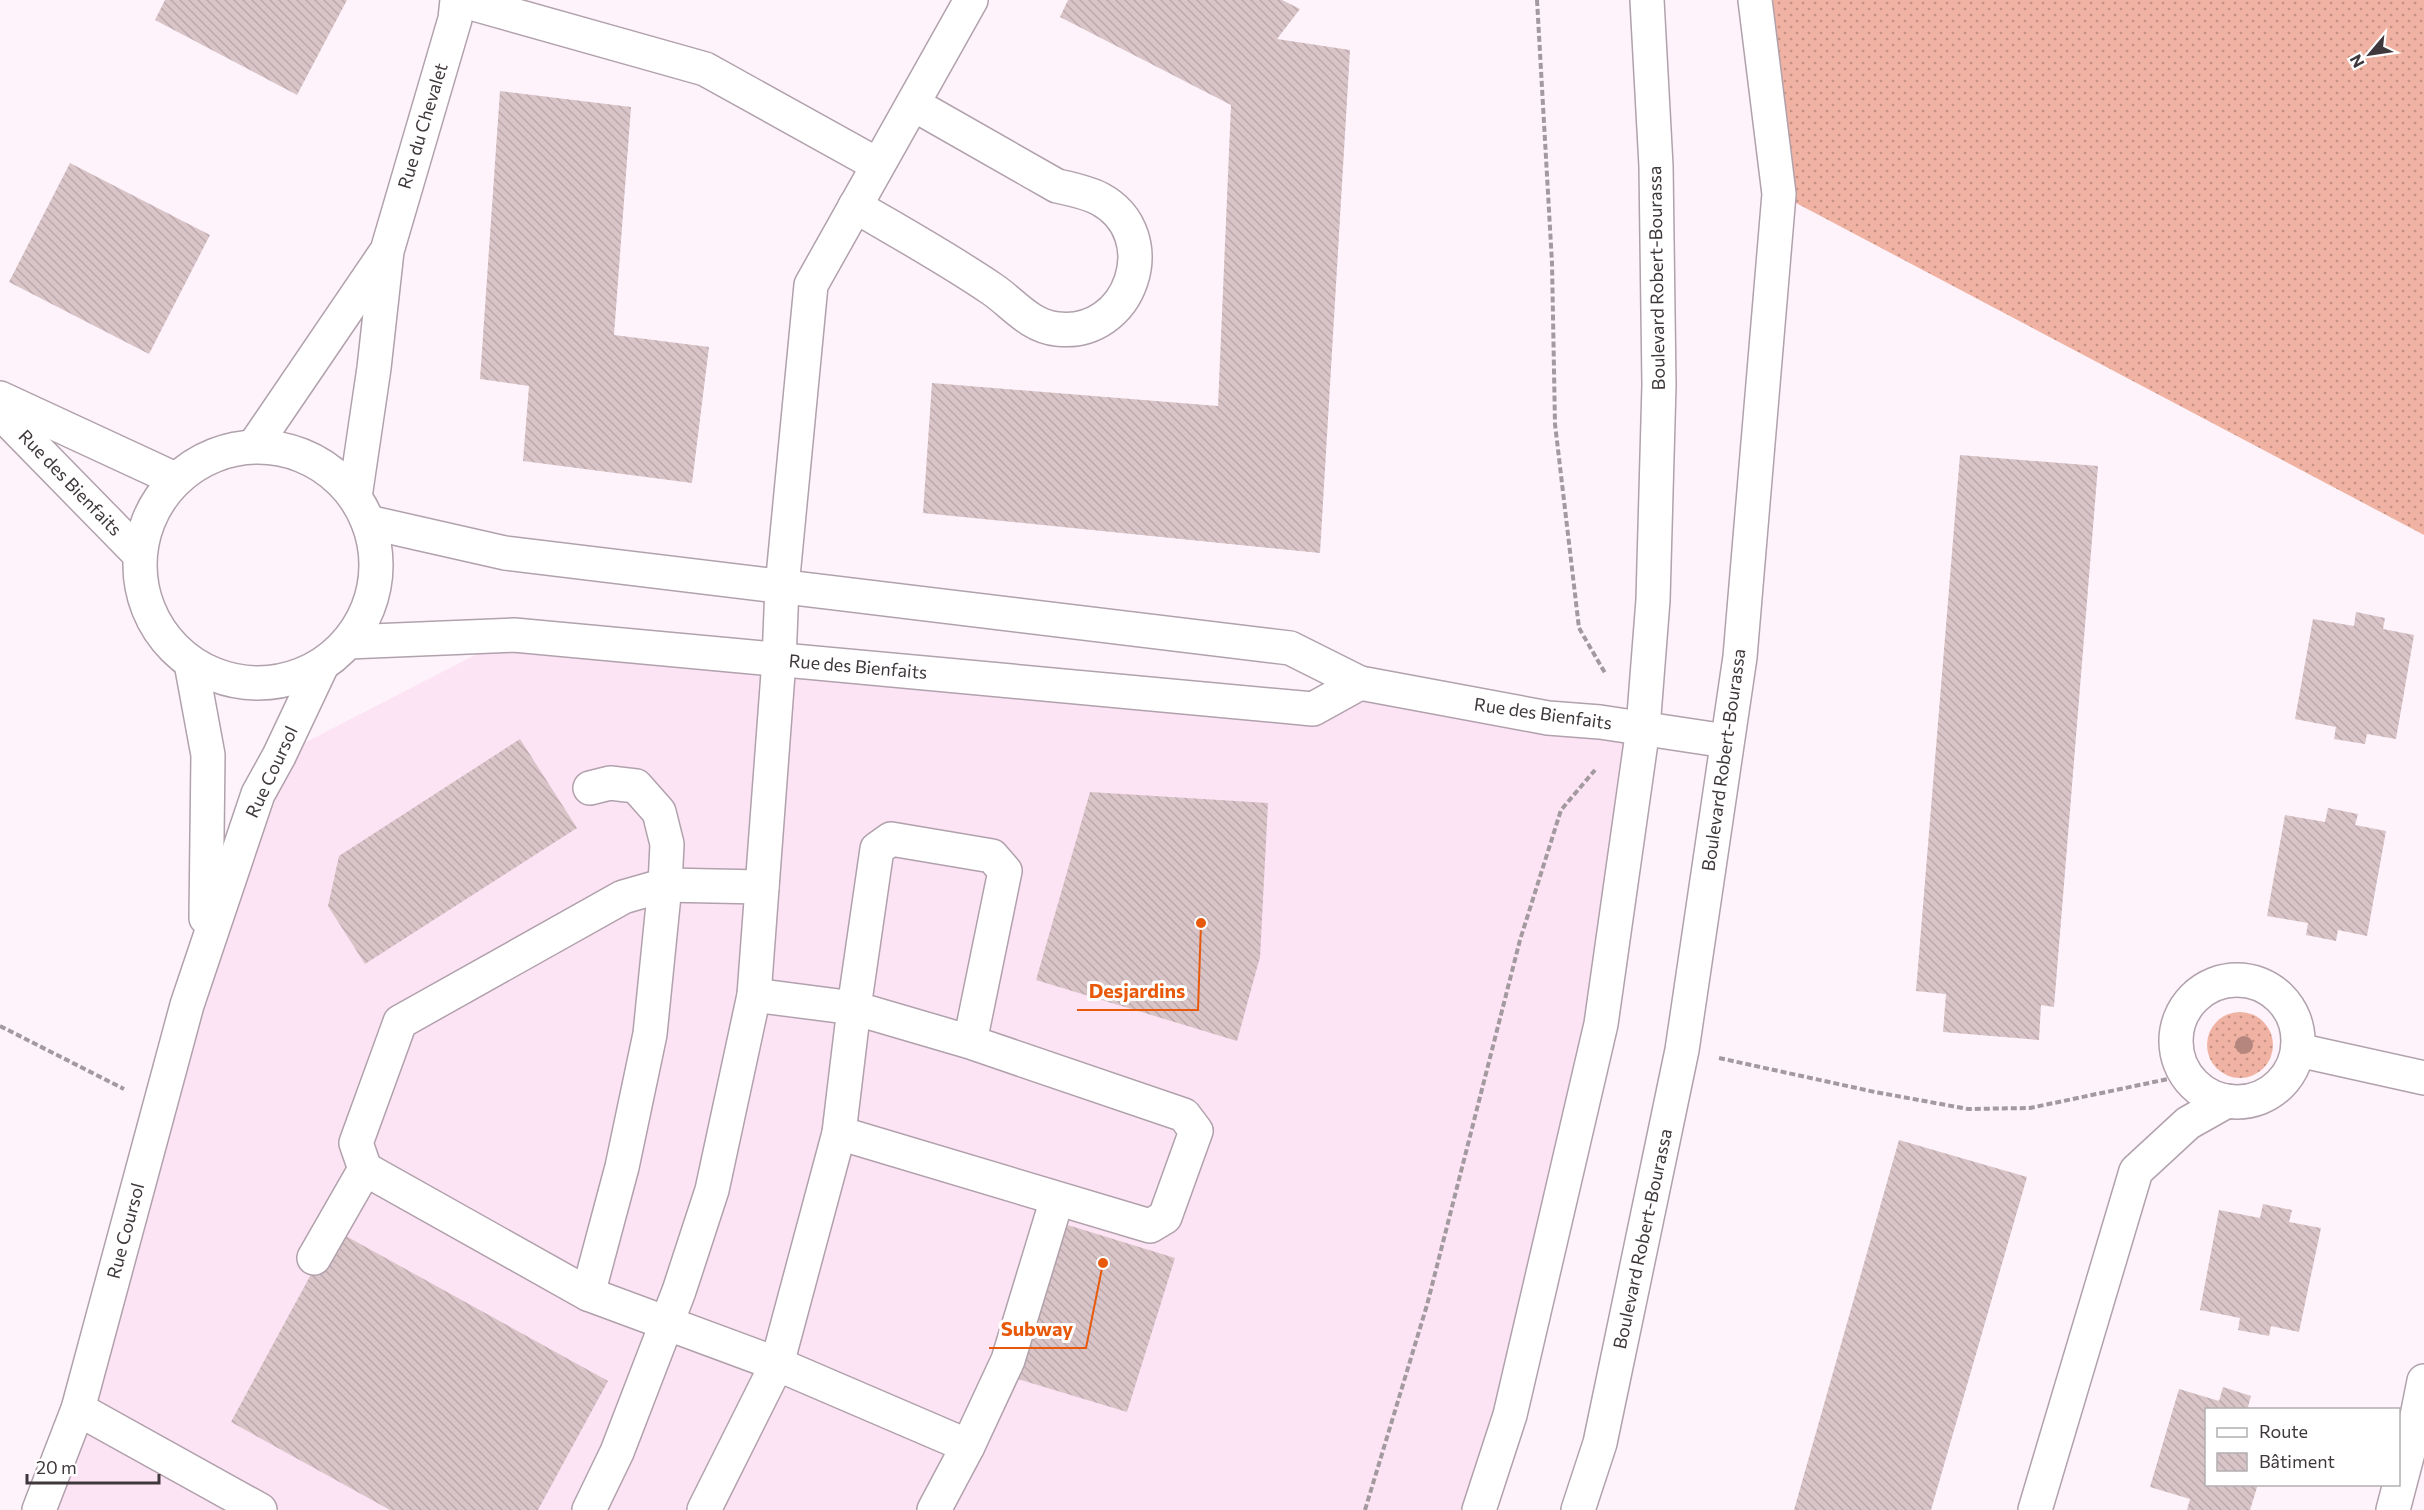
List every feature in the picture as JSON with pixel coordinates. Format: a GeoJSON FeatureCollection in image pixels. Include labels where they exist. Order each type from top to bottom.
{"type":"FeatureCollection","features":[{"type":"Feature","properties":{"kind":"main road"},"geometry":{"type":"LineString","coordinates":[[459,0],[705,69],[878,165]]}},
{"type":"Feature","properties":{"kind":"main road","name":"Rue du Chevalet"},"geometry":{"type":"LineString","coordinates":[[362,510],[387,251],[459,0]]}},
{"type":"Feature","properties":{"kind":"main road"},"geometry":{"type":"LineString","coordinates":[[589,1510],[616,1452],[667,1322],[712,1190],[754,994],[779,660],[782,586],[811,285],[971,0]]}},
{"type":"Feature","properties":{"kind":"main road","name":"Boulevard Robert-Bourassa"},"geometry":{"type":"LineString","coordinates":[[1479,1510],[1510,1415],[1601,1024],[1643,728],[1653,600],[1659,385],[1656,165],[1647,0]]}},
{"type":"Feature","properties":{"kind":"main road","name":"Boulevard Robert-Bourassa"},"geometry":{"type":"LineString","coordinates":[[1578,1510],[1600,1443],[1682,1050],[1740,657],[1779,194],[1755,0]]}},
{"type":"Feature","properties":{"kind":"main road"},"geometry":{"type":"LineString","coordinates":[[855,206],[994,290],[1034,322],[1056,330],[1080,328],[1102,320],[1121,304],[1132,283],[1136,260],[1132,236],[1120,215],[1102,200],[1057,186],[913,104]]}},
{"type":"Feature","properties":{"kind":"main road","name":"Rue du Chevalet"},"geometry":{"type":"LineString","coordinates":[[254,446],[387,251]]}},
{"type":"Feature","properties":{"kind":"main road","name":"Rue des Bienfaits"},"geometry":{"type":"LineString","coordinates":[[0,398],[175,479]]}},
{"type":"Feature","properties":{"kind":"main road","name":"Rue des Bienfaits"},"geometry":{"type":"LineString","coordinates":[[0,412],[139,555]]}},
{"type":"Feature","properties":{"kind":"main road"},"geometry":{"type":"LineString","coordinates":[[254,446],[293,451],[328,469],[362,510],[376,554],[375,585],[365,615],[348,642],[322,665],[290,679],[256,683],[222,678],[191,663],[168,642],[150,616],[141,586],[139,555],[150,514],[175,479],[198,462],[225,450],[254,446]]}},
{"type":"Feature","properties":{"kind":"main road","name":"Rue des Bienfaits"},"geometry":{"type":"LineString","coordinates":[[362,510],[505,553],[1290,648],[1360,683],[1548,718],[1643,728],[1726,741]]}},
{"type":"Feature","properties":{"kind":"main road","name":"Rue des Bienfaits"},"geometry":{"type":"LineString","coordinates":[[348,642],[513,635],[1313,708],[1360,683]]}},
{"type":"Feature","properties":{"kind":"main road","name":"Rue Coursol"},"geometry":{"type":"LineString","coordinates":[[191,663],[208,755],[206,950]]}},
{"type":"Feature","properties":{"kind":"main road","name":"Rue Coursol"},"geometry":{"type":"LineString","coordinates":[[39,1510],[78,1409],[187,1005],[258,794],[279,756],[322,665]]}},
{"type":"Feature","properties":{"kind":"main road"},"geometry":{"type":"LineString","coordinates":[[588,1294],[622,1167],[650,1034],[667,844],[659,812],[636,786],[610,783],[590,788]]}},
{"type":"Feature","properties":{"kind":"main road"},"geometry":{"type":"LineString","coordinates":[[704,1510],[777,1364],[839,1133],[877,849],[891,839],[992,856],[1005,871],[970,1042]]}},
{"type":"Feature","properties":{"kind":"main road"},"geometry":{"type":"LineString","coordinates":[[762,887],[665,885],[623,897],[400,1022],[356,1143],[366,1170],[588,1294],[777,1364],[968,1446]]}},
{"type":"Feature","properties":{"kind":"main road"},"geometry":{"type":"LineString","coordinates":[[2230,979],[2249,980],[2267,987],[2282,998],[2292,1014],[2298,1031],[2298,1050],[2292,1069],[2281,1084],[2265,1096],[2246,1102],[2227,1101],[2208,1095],[2187,1075],[2176,1048],[2177,1029],[2183,1010],[2195,995],[2212,984],[2230,979]]}},
{"type":"Feature","properties":{"kind":"main road"},"geometry":{"type":"LineString","coordinates":[[754,994],[854,1008],[970,1042],[1184,1115],[1196,1131],[1166,1216],[1150,1226],[839,1133]]}},
{"type":"Feature","properties":{"kind":"main road"},"geometry":{"type":"LineString","coordinates":[[2298,1050],[2424,1078]]}},
{"type":"Feature","properties":{"kind":"main road"},"geometry":{"type":"LineString","coordinates":[[2035,1510],[2136,1171],[2188,1123],[2227,1101]]}},
{"type":"Feature","properties":{"kind":"main road"},"geometry":{"type":"LineString","coordinates":[[314,1258],[366,1170]]}},
{"type":"Feature","properties":{"kind":"main road"},"geometry":{"type":"LineString","coordinates":[[934,1510],[968,1446],[1008,1360],[1057,1199]]}},
{"type":"Feature","properties":{"kind":"main road"},"geometry":{"type":"LineString","coordinates":[[2400,1483],[2424,1381]]}},
{"type":"Feature","properties":{"kind":"main road"},"geometry":{"type":"LineString","coordinates":[[78,1409],[260,1510]]}},
{"type":"Feature","properties":{"kind":"main road"},"geometry":{"type":"LineString","coordinates":[[2393,1510],[2399,1486]]}},
{"type":"Feature","properties":{"kind":"path"},"geometry":{"type":"LineString","coordinates":[[1537,0],[1552,263],[1555,424],[1579,627],[1605,673]]}},
{"type":"Feature","properties":{"kind":"path"},"geometry":{"type":"LineString","coordinates":[[1365,1510],[1427,1305],[1520,940],[1562,810],[1596,770]]}},
{"type":"Feature","properties":{"kind":"path"},"geometry":{"type":"LineString","coordinates":[[0,1026],[160,1107]]}},
{"type":"Feature","properties":{"kind":"path"},"geometry":{"type":"LineString","coordinates":[[1682,1050],[1875,1092],[1968,1109],[2030,1108],[2187,1075]]}},
{"type":"Feature","properties":{"kind":"shaded area"},"geometry":{"type":"Polygon","coordinates":[[[1755,0],[2424,0],[2424,535],[1779,194],[1755,0]]]}},
{"type":"Feature","properties":{"kind":"shaded area"},"geometry":{"type":"Polygon","coordinates":[[[514,635],[1313,709],[1360,683],[1643,728],[1601,1024],[1479,1510],[39,1510],[279,756],[514,635]]]}},
{"type":"Feature","properties":{"kind":"shaded area"},"geometry":{"type":"Polygon","coordinates":[[[2240,1012],[2252,1015],[2263,1022],[2270,1033],[2273,1045],[2270,1057],[2263,1068],[2252,1075],[2240,1078],[2228,1075],[2217,1068],[2210,1057],[2207,1045],[2210,1033],[2217,1022],[2228,1015],[2240,1012]]]}},
{"type":"Feature","properties":{"kind":"building"},"geometry":{"type":"Polygon","coordinates":[[[165,0],[347,0],[297,95],[155,20],[165,0]]]}},
{"type":"Feature","properties":{"kind":"building"},"geometry":{"type":"Polygon","coordinates":[[[1068,0],[1282,0],[1300,9],[1277,39],[1350,50],[1320,553],[923,513],[932,383],[1218,406],[1231,105],[1060,17],[1068,0]]]}},
{"type":"Feature","properties":{"kind":"building"},"geometry":{"type":"Polygon","coordinates":[[[500,91],[631,107],[614,335],[709,347],[692,483],[523,461],[529,386],[480,379],[500,91]]]}},
{"type":"Feature","properties":{"kind":"building"},"geometry":{"type":"Polygon","coordinates":[[[70,163],[210,235],[149,354],[9,282],[70,163]]]}},
{"type":"Feature","properties":{"kind":"building"},"geometry":{"type":"Polygon","coordinates":[[[1960,455],[2098,466],[2054,1007],[2041,1005],[2039,1040],[1943,1032],[1946,994],[1916,991],[1960,455]]]}},
{"type":"Feature","properties":{"kind":"building"},"geometry":{"type":"Polygon","coordinates":[[[2356,612],[2385,618],[2383,629],[2414,635],[2396,739],[2367,734],[2365,744],[2334,739],[2336,727],[2295,719],[2313,619],[2354,626],[2356,612]]]}},
{"type":"Feature","properties":{"kind":"building"},"geometry":{"type":"Polygon","coordinates":[[[520,739],[577,828],[365,964],[328,906],[339,856],[520,739]]]}},
{"type":"Feature","properties":{"kind":"building"},"geometry":{"type":"Polygon","coordinates":[[[1090,792],[1268,803],[1260,957],[1237,1041],[1036,980],[1090,792]]]}},
{"type":"Feature","properties":{"kind":"building"},"geometry":{"type":"Polygon","coordinates":[[[2328,808],[2358,814],[2355,825],[2386,831],[2367,936],[2338,930],[2336,941],[2306,935],[2308,923],[2267,916],[2285,815],[2325,822],[2328,808]]]}},
{"type":"Feature","properties":{"kind":"building"},"geometry":{"type":"Polygon","coordinates":[[[1899,1140],[2027,1177],[1931,1510],[1794,1510],[1899,1140]]]}},
{"type":"Feature","properties":{"kind":"building"},"geometry":{"type":"Polygon","coordinates":[[[2263,1204],[2292,1210],[2289,1222],[2321,1228],[2299,1332],[2271,1326],[2269,1336],[2238,1330],[2240,1318],[2200,1310],[2219,1210],[2260,1218],[2263,1204]]]}},
{"type":"Feature","properties":{"kind":"building"},"geometry":{"type":"Polygon","coordinates":[[[1061,1223],[1175,1258],[1127,1412],[1014,1378],[1061,1223]]]}},
{"type":"Feature","properties":{"kind":"building"},"geometry":{"type":"Polygon","coordinates":[[[335,1230],[608,1381],[538,1510],[390,1510],[231,1422],[335,1230]]]}},
{"type":"Feature","properties":{"kind":"building"},"geometry":{"type":"Polygon","coordinates":[[[2223,1387],[2251,1396],[2248,1407],[2250,1408],[2205,1408],[2205,1486],[2257,1486],[2250,1510],[2187,1510],[2190,1499],[2150,1487],[2179,1389],[2219,1401],[2223,1387]]]}},
{"type":"Feature","properties":{"kind":"place","name":"Desjardins"},"geometry":{"type":"Point","coordinates":[1201,923]}},
{"type":"Feature","properties":{"kind":"place","name":"Subway"},"geometry":{"type":"Point","coordinates":[1103,1263]}}]}
